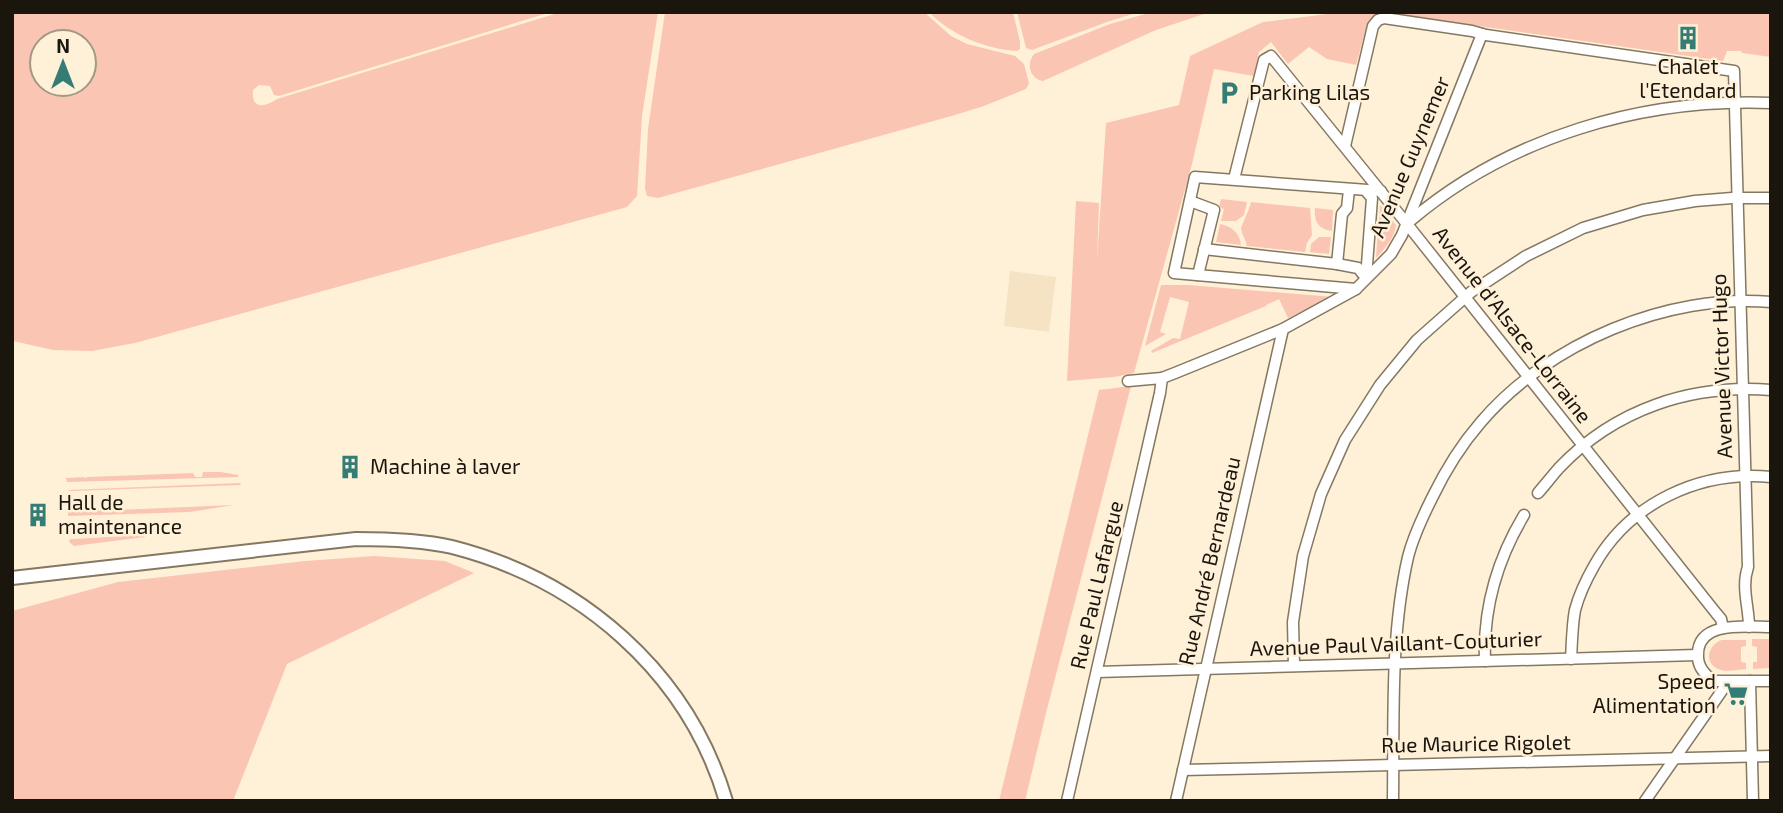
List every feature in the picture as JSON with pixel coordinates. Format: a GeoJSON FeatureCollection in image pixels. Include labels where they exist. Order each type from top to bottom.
{"type":"FeatureCollection","features":[{"type":"Feature","properties":{"kind":"main road"},"geometry":{"type":"LineString","coordinates":[[12,578],[356,539],[389,539],[449,547],[483,556],[514,568],[571,597],[608,624],[639,652],[661,677],[694,725],[709,754],[726,801]]}},
{"type":"Feature","properties":{"kind":"street"},"geometry":{"type":"LineString","coordinates":[[1345,146],[1373,26],[1378,20],[1384,18],[1482,34]]}},
{"type":"Feature","properties":{"kind":"street","name":"Avenue Victor Hugo"},"geometry":{"type":"LineString","coordinates":[[1482,34],[1734,71],[1748,567],[1744,576],[1749,627]]}},
{"type":"Feature","properties":{"kind":"street","name":"Avenue Guynemer"},"geometry":{"type":"LineString","coordinates":[[1129,381],[1162,378],[1283,329],[1356,289],[1391,254],[1407,224],[1482,34]]}},
{"type":"Feature","properties":{"kind":"street","name":"Avenue d'Alsace-Lorraine"},"geometry":{"type":"LineString","coordinates":[[1234,179],[1264,60],[1271,55],[1721,619],[1723,628]]}},
{"type":"Feature","properties":{"kind":"street"},"geometry":{"type":"LineString","coordinates":[[1407,224],[1435,200],[1479,173],[1520,151],[1575,130],[1629,115],[1687,106],[1735,102],[1770,103]]}},
{"type":"Feature","properties":{"kind":"street"},"geometry":{"type":"LineString","coordinates":[[1356,289],[1174,273],[1195,177],[1381,191]]}},
{"type":"Feature","properties":{"kind":"street"},"geometry":{"type":"LineString","coordinates":[[1337,264],[1342,214],[1347,208],[1349,190]]}},
{"type":"Feature","properties":{"kind":"street"},"geometry":{"type":"LineString","coordinates":[[1366,191],[1372,198],[1366,278]]}},
{"type":"Feature","properties":{"kind":"street"},"geometry":{"type":"LineString","coordinates":[[1294,666],[1293,622],[1303,556],[1321,494],[1345,440],[1380,385],[1417,341],[1465,297],[1527,256],[1583,228],[1643,210],[1695,201],[1771,198]]}},
{"type":"Feature","properties":{"kind":"street"},"geometry":{"type":"LineString","coordinates":[[1191,201],[1214,210],[1198,275]]}},
{"type":"Feature","properties":{"kind":"street"},"geometry":{"type":"LineString","coordinates":[[1204,249],[1337,264],[1358,268],[1366,278]]}},
{"type":"Feature","properties":{"kind":"street"},"geometry":{"type":"LineString","coordinates":[[1393,801],[1395,663],[1400,601],[1409,554],[1426,510],[1447,468],[1481,421],[1529,377],[1562,354],[1625,324],[1707,303],[1740,300],[1771,302]]}},
{"type":"Feature","properties":{"kind":"street","name":"Rue André Bernardeau"},"geometry":{"type":"LineString","coordinates":[[1176,801],[1283,329]]}},
{"type":"Feature","properties":{"kind":"street","name":"Rue Paul Lafargue"},"geometry":{"type":"LineString","coordinates":[[1067,801],[1162,378]]}},
{"type":"Feature","properties":{"kind":"street"},"geometry":{"type":"LineString","coordinates":[[1538,493],[1559,468],[1584,446],[1617,422],[1662,402],[1700,393],[1742,389],[1771,390]]}},
{"type":"Feature","properties":{"kind":"street"},"geometry":{"type":"LineString","coordinates":[[1572,659],[1575,610],[1584,584],[1613,538],[1638,514],[1675,491],[1709,480],[1745,476],[1771,477]]}},
{"type":"Feature","properties":{"kind":"street"},"geometry":{"type":"LineString","coordinates":[[1485,661],[1484,630],[1490,593],[1501,558],[1524,515]]}},
{"type":"Feature","properties":{"kind":"street"},"geometry":{"type":"LineString","coordinates":[[1771,627],[1723,628],[1712,631],[1705,635],[1697,656],[1707,676],[1714,681],[1771,681]]}},
{"type":"Feature","properties":{"kind":"street","name":"Avenue Paul Vaillant-Couturier"},"geometry":{"type":"LineString","coordinates":[[1097,672],[1697,656]]}},
{"type":"Feature","properties":{"kind":"street"},"geometry":{"type":"LineString","coordinates":[[1750,681],[1753,801]]}},
{"type":"Feature","properties":{"kind":"street"},"geometry":{"type":"LineString","coordinates":[[1645,801],[1728,682]]}},
{"type":"Feature","properties":{"kind":"street","name":"Rue Maurice Rigolet"},"geometry":{"type":"LineString","coordinates":[[1183,770],[1771,756]]}},
{"type":"Feature","properties":{"kind":"shaded area"},"geometry":{"type":"Polygon","coordinates":[[[12,12],[551,12],[279,96],[274,95],[270,86],[259,85],[253,90],[254,101],[263,105],[561,12],[658,12],[642,116],[637,196],[627,207],[135,343],[92,351],[53,350],[13,341],[12,12]]]}},
{"type":"Feature","properties":{"kind":"shaded area"},"geometry":{"type":"Polygon","coordinates":[[[665,12],[924,12],[951,36],[967,44],[1015,56],[1024,64],[1029,83],[1026,89],[955,115],[658,198],[647,196],[645,189],[648,129],[665,12]]]}},
{"type":"Feature","properties":{"kind":"shaded area"},"geometry":{"type":"Polygon","coordinates":[[[929,12],[1013,12],[1020,49],[1005,50],[981,44],[948,28],[929,12]]]}},
{"type":"Feature","properties":{"kind":"shaded area"},"geometry":{"type":"Polygon","coordinates":[[[1017,12],[1139,12],[1032,50],[1026,48],[1017,12]]]}},
{"type":"Feature","properties":{"kind":"shaded area"},"geometry":{"type":"Polygon","coordinates":[[[1152,12],[1210,12],[1156,30],[1043,81],[1032,74],[1030,62],[1034,54],[1110,24],[1152,12]]]}},
{"type":"Feature","properties":{"kind":"shaded area"},"geometry":{"type":"Polygon","coordinates":[[[1343,12],[1381,12],[1368,21],[1356,65],[1327,59],[1309,47],[1288,64],[1271,42],[1259,52],[1254,76],[1214,69],[1192,164],[1134,373],[1067,381],[1076,201],[1099,203],[1097,260],[1106,123],[1179,105],[1190,56],[1263,22],[1343,12]]]}},
{"type":"Feature","properties":{"kind":"shaded area"},"geometry":{"type":"Polygon","coordinates":[[[1382,12],[1771,12],[1771,57],[1727,51],[1723,61],[1382,12]]]}},
{"type":"Feature","properties":{"kind":"shaded area"},"geometry":{"type":"Polygon","coordinates":[[[1221,199],[1247,202],[1244,215],[1236,221],[1221,221],[1224,209],[1219,207],[1221,199]]]}},
{"type":"Feature","properties":{"kind":"shaded area"},"geometry":{"type":"Polygon","coordinates":[[[1251,202],[1310,208],[1312,235],[1305,252],[1247,246],[1241,229],[1251,202]]]}},
{"type":"Feature","properties":{"kind":"shaded area"},"geometry":{"type":"Polygon","coordinates":[[[1380,205],[1396,225],[1391,239],[1376,258],[1380,205]]]}},
{"type":"Feature","properties":{"kind":"shaded area"},"geometry":{"type":"Polygon","coordinates":[[[1315,208],[1333,210],[1332,231],[1323,229],[1318,224],[1315,208]]]}},
{"type":"Feature","properties":{"kind":"shaded area"},"geometry":{"type":"Polygon","coordinates":[[[1220,224],[1234,231],[1241,245],[1216,242],[1220,224]]]}},
{"type":"Feature","properties":{"kind":"shaded area"},"geometry":{"type":"Polygon","coordinates":[[[1319,237],[1331,237],[1329,254],[1310,252],[1311,244],[1319,237]]]}},
{"type":"Feature","properties":{"kind":"shaded area"},"geometry":{"type":"Polygon","coordinates":[[[1010,271],[1056,277],[1049,332],[1004,326],[1010,271]]]}},
{"type":"Feature","properties":{"kind":"shaded area"},"geometry":{"type":"Polygon","coordinates":[[[1161,285],[1333,297],[1288,318],[1279,299],[1152,353],[1151,351],[1173,338],[1180,339],[1189,302],[1170,297],[1160,332],[1166,334],[1145,346],[1161,285]]]}},
{"type":"Feature","properties":{"kind":"shaded area"},"geometry":{"type":"Polygon","coordinates":[[[1131,386],[1025,801],[999,801],[1099,390],[1131,386]]]}},
{"type":"Feature","properties":{"kind":"shaded area"},"geometry":{"type":"Polygon","coordinates":[[[203,472],[221,472],[238,477],[67,482],[66,478],[193,473],[195,477],[202,477],[203,472]]]}},
{"type":"Feature","properties":{"kind":"shaded area"},"geometry":{"type":"Polygon","coordinates":[[[240,483],[241,485],[67,490],[240,483]]]}},
{"type":"Feature","properties":{"kind":"shaded area"},"geometry":{"type":"Polygon","coordinates":[[[234,505],[190,512],[68,516],[68,512],[234,505]]]}},
{"type":"Feature","properties":{"kind":"shaded area"},"geometry":{"type":"Polygon","coordinates":[[[145,537],[74,546],[69,542],[70,539],[145,537]]]}},
{"type":"Feature","properties":{"kind":"shaded area"},"geometry":{"type":"Polygon","coordinates":[[[374,556],[445,561],[474,573],[287,664],[233,801],[12,801],[12,611],[118,582],[374,556]]]}},
{"type":"Feature","properties":{"kind":"shaded area"},"geometry":{"type":"Polygon","coordinates":[[[1752,639],[1771,639],[1771,668],[1753,669],[1753,662],[1757,662],[1757,647],[1752,646],[1752,639]]]}},
{"type":"Feature","properties":{"kind":"shaded area"},"geometry":{"type":"Polygon","coordinates":[[[1722,640],[1746,640],[1746,646],[1741,647],[1741,662],[1746,663],[1746,669],[1723,670],[1712,664],[1709,656],[1711,648],[1722,640]]]}},
{"type":"Feature","properties":{"kind":"place","name":"Chalet l'Etendard"},"geometry":{"type":"Point","coordinates":[1688,38]}},
{"type":"Feature","properties":{"kind":"place","name":"Parking Lilas"},"geometry":{"type":"Point","coordinates":[1229,93]}},
{"type":"Feature","properties":{"kind":"place","name":"Machine à laver"},"geometry":{"type":"Point","coordinates":[350,467]}},
{"type":"Feature","properties":{"kind":"place","name":"Hall de maintenance"},"geometry":{"type":"Point","coordinates":[38,515]}},
{"type":"Feature","properties":{"kind":"place","name":"Speed Alimentation"},"geometry":{"type":"Point","coordinates":[1736,694]}}]}
